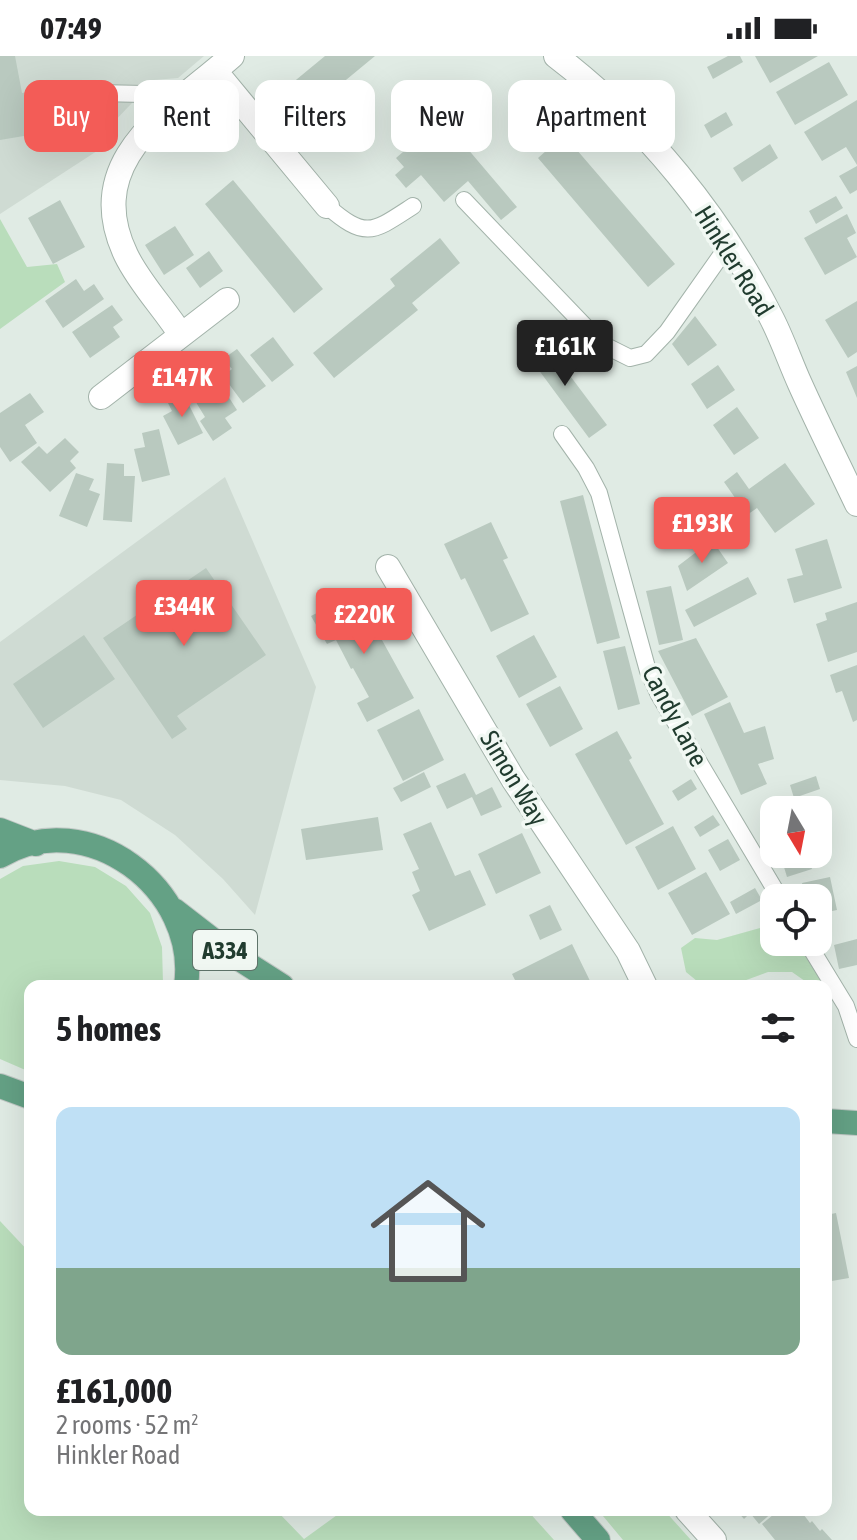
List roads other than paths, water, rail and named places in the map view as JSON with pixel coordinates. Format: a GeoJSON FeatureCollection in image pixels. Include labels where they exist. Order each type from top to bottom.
{"type":"FeatureCollection","features":[{"type":"Feature","properties":{"kind":"main road"},"geometry":{"type":"LineString","coordinates":[[0,830],[36,844]]}},
{"type":"Feature","properties":{"kind":"main road"},"geometry":{"type":"LineString","coordinates":[[0,856],[36,844],[63,842],[115,854],[138,868],[157,887],[172,909],[184,940],[187,980]]}},
{"type":"Feature","properties":{"kind":"main road","name":"A334"},"geometry":{"type":"LineString","coordinates":[[172,909],[227,951],[273,980]]}},
{"type":"Feature","properties":{"kind":"main road"},"geometry":{"type":"LineString","coordinates":[[0,1086],[24,1096]]}},
{"type":"Feature","properties":{"kind":"main road"},"geometry":{"type":"LineString","coordinates":[[0,1105],[24,1099]]}},
{"type":"Feature","properties":{"kind":"main road"},"geometry":{"type":"LineString","coordinates":[[832,1121],[857,1123]]}},
{"type":"Feature","properties":{"kind":"main road"},"geometry":{"type":"LineString","coordinates":[[577,1516],[598,1540]]}},
{"type":"Feature","properties":{"kind":"street","name":"Hinkler Road"},"geometry":{"type":"LineString","coordinates":[[556,56],[616,106],[664,157],[729,244],[772,318],[808,403],[857,504]]}},
{"type":"Feature","properties":{"kind":"street"},"geometry":{"type":"LineString","coordinates":[[204,80],[224,64],[327,206]]}},
{"type":"Feature","properties":{"kind":"street"},"geometry":{"type":"LineString","coordinates":[[134,145],[118,178],[112,200],[114,227],[127,258],[181,335]]}},
{"type":"Feature","properties":{"kind":"street"},"geometry":{"type":"LineString","coordinates":[[101,397],[227,300]]}},
{"type":"Feature","properties":{"kind":"street","name":"Simon Way"},"geometry":{"type":"LineString","coordinates":[[388,567],[513,779],[620,938],[642,980]]}},
{"type":"Feature","properties":{"kind":"street"},"geometry":{"type":"LineString","coordinates":[[692,1516],[714,1540]]}},
{"type":"Feature","properties":{"kind":"lane"},"geometry":{"type":"LineString","coordinates":[[464,200],[602,344],[630,358],[646,354],[667,332],[729,244]]}},
{"type":"Feature","properties":{"kind":"lane"},"geometry":{"type":"LineString","coordinates":[[327,206],[362,230],[379,228],[413,206]]}},
{"type":"Feature","properties":{"kind":"lane","name":"Candy Lane"},"geometry":{"type":"LineString","coordinates":[[562,434],[599,493],[648,671],[659,695],[772,884]]}},
{"type":"Feature","properties":{"kind":"lane"},"geometry":{"type":"LineString","coordinates":[[816,956],[830,980]]}},
{"type":"Feature","properties":{"kind":"lane"},"geometry":{"type":"LineString","coordinates":[[832,983],[846,1006],[857,1039]]}}]}
